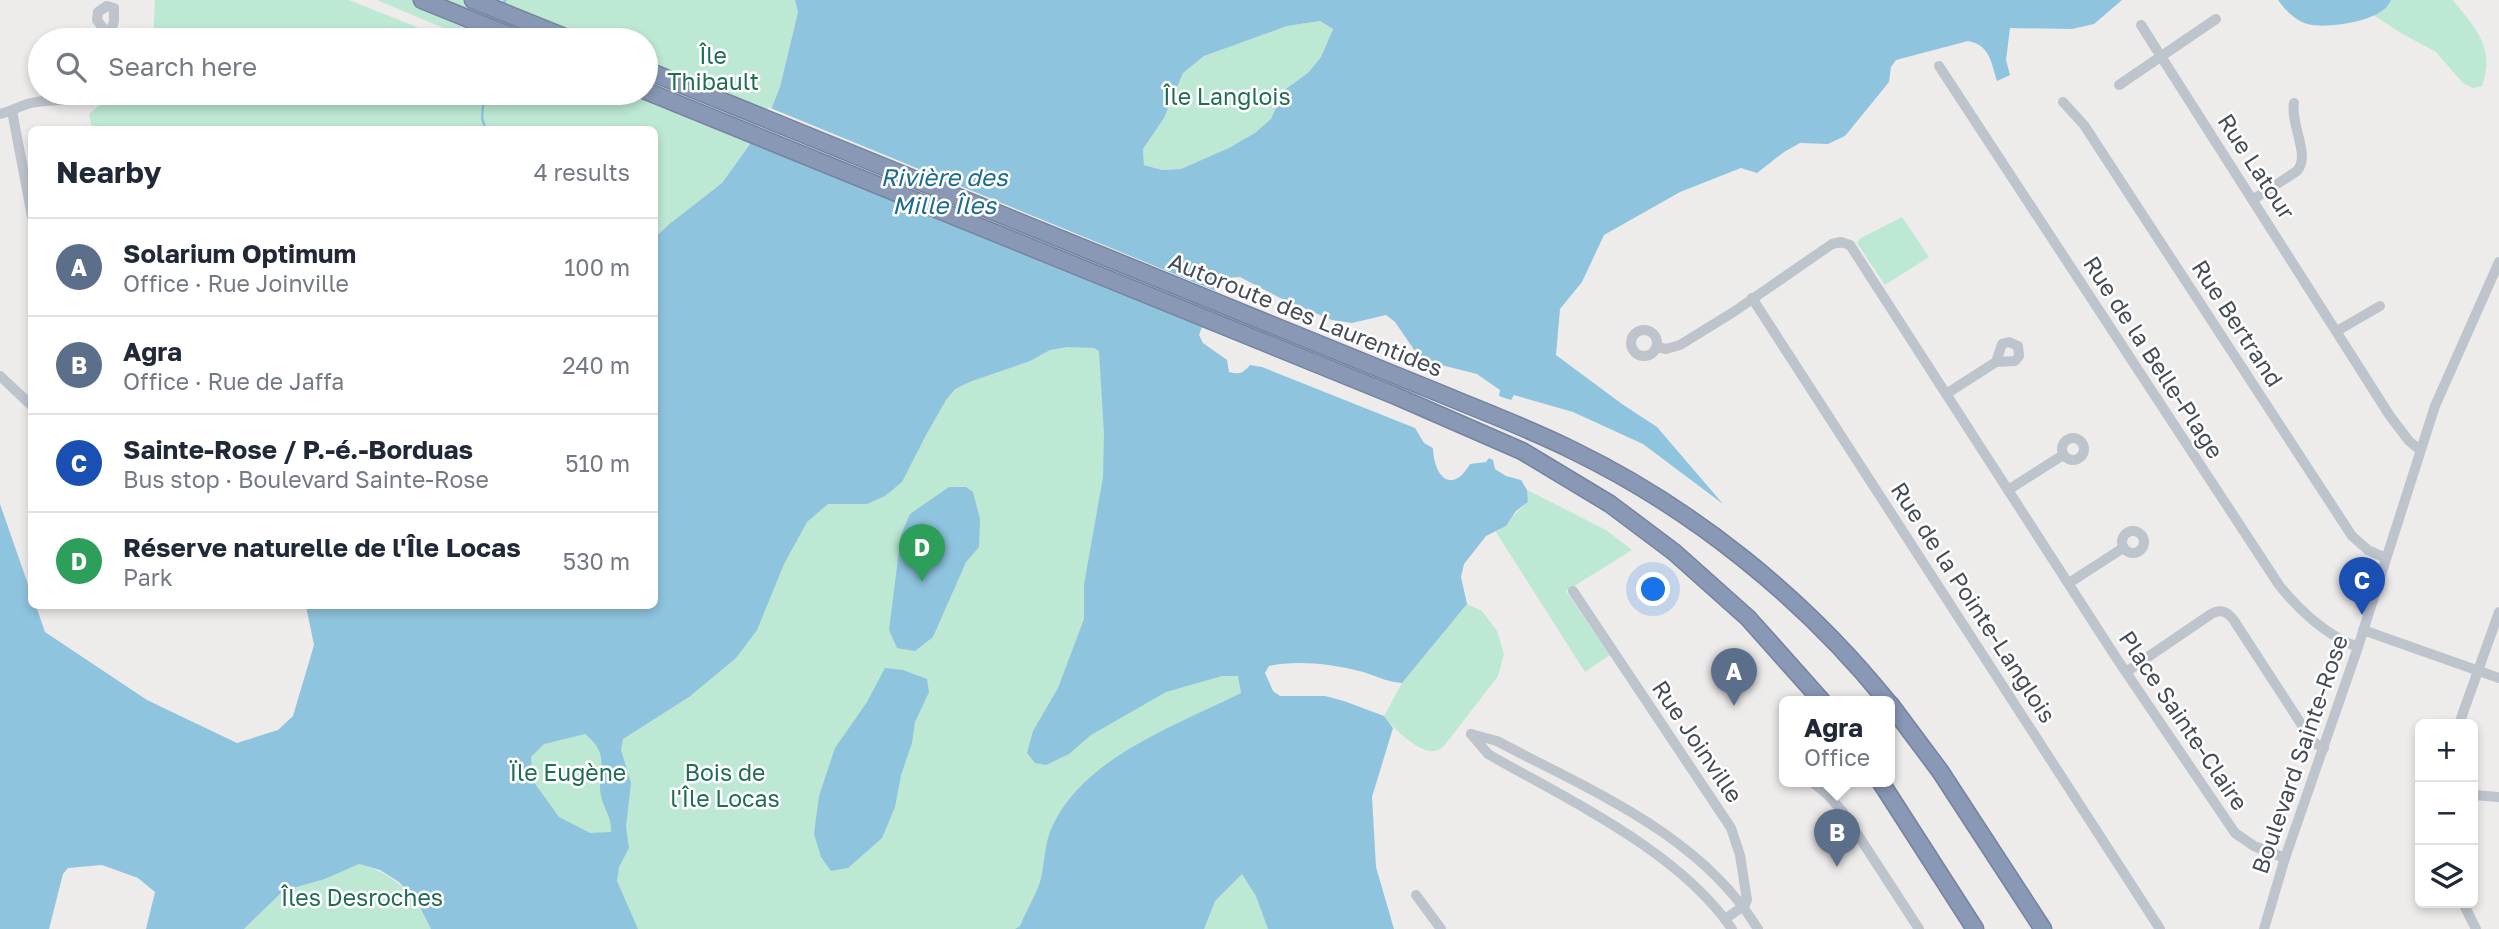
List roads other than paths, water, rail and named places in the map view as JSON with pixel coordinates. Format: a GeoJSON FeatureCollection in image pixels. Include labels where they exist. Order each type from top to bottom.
{"type":"FeatureCollection","features":[{"type":"Feature","properties":{"kind":"highway"},"geometry":{"type":"LineString","coordinates":[[422,0],[491,28]]}},
{"type":"Feature","properties":{"kind":"highway"},"geometry":{"type":"LineString","coordinates":[[473,0],[542,28]]}},
{"type":"Feature","properties":{"kind":"highway","name":"Autoroute des Laurentides"},"geometry":{"type":"LineString","coordinates":[[658,75],[1573,450],[1627,480],[1713,536],[1762,574],[1834,641],[1883,696]]}},
{"type":"Feature","properties":{"kind":"highway","name":"Autoroute des Laurentides"},"geometry":{"type":"LineString","coordinates":[[658,96],[1495,438],[1571,479],[1639,525],[1712,584],[1773,643],[1818,696]]}},
{"type":"Feature","properties":{"kind":"highway","name":"Autoroute des Laurentides"},"geometry":{"type":"LineString","coordinates":[[1895,711],[1940,771],[2043,929]]}},
{"type":"Feature","properties":{"kind":"highway"},"geometry":{"type":"LineString","coordinates":[[1884,787],[1975,929]]}},
{"type":"Feature","properties":{"kind":"street"},"geometry":{"type":"LineString","coordinates":[[2119,85],[2216,19]]}},
{"type":"Feature","properties":{"kind":"street","name":"Rue Latour"},"geometry":{"type":"LineString","coordinates":[[2141,25],[2398,427],[2411,444],[2420,450]]}},
{"type":"Feature","properties":{"kind":"street","name":"Rue de la Belle-Plage"},"geometry":{"type":"LineString","coordinates":[[1939,66],[2279,585],[2329,632],[2358,647]]}},
{"type":"Feature","properties":{"kind":"street","name":"Rue Bertrand"},"geometry":{"type":"LineString","coordinates":[[2063,102],[2084,125],[2352,536],[2368,550],[2386,558]]}},
{"type":"Feature","properties":{"kind":"street"},"geometry":{"type":"LineString","coordinates":[[2253,200],[2297,171],[2302,164],[2303,157],[2293,119],[2294,103]]}},
{"type":"Feature","properties":{"kind":"street"},"geometry":{"type":"LineString","coordinates":[[0,114],[28,104]]}},
{"type":"Feature","properties":{"kind":"street"},"geometry":{"type":"LineString","coordinates":[[12,111],[28,195]]}},
{"type":"Feature","properties":{"kind":"street","name":"Place Sainte-Claire"},"geometry":{"type":"LineString","coordinates":[[1752,298],[1828,247],[1837,242],[1847,243],[2126,672],[2235,833],[2254,846],[2285,858]]}},
{"type":"Feature","properties":{"kind":"street","name":"Boulevard Sainte-Rose"},"geometry":{"type":"LineString","coordinates":[[2266,929],[2285,858],[2358,647],[2443,384],[2496,277],[2499,262]]}},
{"type":"Feature","properties":{"kind":"street"},"geometry":{"type":"LineString","coordinates":[[1657,348],[1666,349],[1680,345],[1752,298]]}},
{"type":"Feature","properties":{"kind":"street","name":"Rue de la Pointe-Langlois"},"geometry":{"type":"LineString","coordinates":[[1752,298],[2160,929]]}},
{"type":"Feature","properties":{"kind":"street"},"geometry":{"type":"LineString","coordinates":[[2337,331],[2380,306]]}},
{"type":"Feature","properties":{"kind":"street"},"geometry":{"type":"LineString","coordinates":[[1946,394],[1996,362]]}},
{"type":"Feature","properties":{"kind":"street"},"geometry":{"type":"LineString","coordinates":[[0,376],[28,402]]}},
{"type":"Feature","properties":{"kind":"street"},"geometry":{"type":"LineString","coordinates":[[2008,490],[2063,455]]}},
{"type":"Feature","properties":{"kind":"street"},"geometry":{"type":"LineString","coordinates":[[2069,583],[2123,548]]}},
{"type":"Feature","properties":{"kind":"street","name":"Rue Joinville"},"geometry":{"type":"LineString","coordinates":[[1573,591],[1731,828],[1740,855],[1747,900],[1742,907]]}},
{"type":"Feature","properties":{"kind":"street"},"geometry":{"type":"LineString","coordinates":[[2126,672],[2211,614],[2219,610],[2226,612],[2309,736],[2324,748]]}},
{"type":"Feature","properties":{"kind":"street"},"geometry":{"type":"LineString","coordinates":[[2461,719],[2499,612]]}},
{"type":"Feature","properties":{"kind":"street"},"geometry":{"type":"LineString","coordinates":[[2363,630],[2499,678]]}},
{"type":"Feature","properties":{"kind":"street"},"geometry":{"type":"LineString","coordinates":[[1732,929],[1679,871],[1625,832],[1488,754],[1471,734],[1497,741],[1654,824],[1699,859],[1758,929]]}},
{"type":"Feature","properties":{"kind":"street"},"geometry":{"type":"LineString","coordinates":[[1818,787],[1843,812],[1919,929]]}},
{"type":"Feature","properties":{"kind":"street"},"geometry":{"type":"LineString","coordinates":[[2478,795],[2499,797]]}},
{"type":"Feature","properties":{"kind":"street"},"geometry":{"type":"LineString","coordinates":[[1625,832],[1631,811]]}},
{"type":"Feature","properties":{"kind":"street"},"geometry":{"type":"LineString","coordinates":[[1416,895],[1441,929]]}},
{"type":"Feature","properties":{"kind":"street"},"geometry":{"type":"LineString","coordinates":[[1725,919],[1742,907]]}},
{"type":"Feature","properties":{"kind":"street"},"geometry":{"type":"LineString","coordinates":[[2466,908],[2476,929]]}},
{"type":"Feature","properties":{"kind":"water","name":"Rivière des Mille Îles"},"geometry":{"type":"Polygon","coordinates":[[[795,0],[2122,0],[2094,24],[2072,29],[2010,28],[2006,60],[2010,75],[1997,81],[1985,50],[1968,41],[1896,60],[1891,67],[1889,82],[1845,136],[1828,144],[1800,143],[1757,173],[1741,168],[1680,192],[1604,235],[1582,282],[1560,309],[1556,355],[1657,427],[1723,504],[1643,444],[1573,412],[1514,395],[1511,400],[1499,396],[1500,390],[1477,374],[1429,362],[1415,351],[1395,322],[1386,315],[1352,323],[1332,320],[1240,277],[1226,278],[1217,286],[1199,335],[1203,343],[1227,360],[1229,372],[1241,373],[1250,365],[1262,367],[1415,428],[1424,443],[1433,448],[1437,467],[1445,478],[1457,479],[1470,464],[1486,462],[1489,458],[1493,460],[1495,469],[1506,476],[1521,480],[1527,490],[1528,502],[1516,511],[1506,526],[1486,536],[1464,564],[1461,577],[1467,604],[1402,683],[1348,669],[1314,664],[1269,666],[1265,673],[1273,691],[1280,696],[1325,696],[1344,701],[1384,716],[1393,728],[1372,797],[1376,867],[1394,929],[1268,929],[1256,896],[1242,874],[1215,901],[1204,929],[1015,929],[1020,926],[1036,893],[1053,825],[1068,801],[1087,780],[1135,746],[1241,693],[1238,676],[1222,676],[1166,692],[1091,735],[1069,754],[1046,765],[1035,763],[1027,753],[1033,731],[1058,688],[1084,619],[1084,585],[1103,477],[1104,434],[1099,351],[1094,348],[1067,347],[1050,350],[1030,361],[955,389],[926,435],[902,482],[885,496],[867,504],[828,504],[807,522],[784,564],[757,630],[736,658],[689,697],[623,739],[621,750],[631,783],[626,827],[629,848],[619,867],[617,881],[638,929],[431,929],[417,902],[399,882],[380,870],[359,864],[325,879],[283,891],[244,929],[146,929],[155,892],[138,878],[102,865],[68,868],[63,874],[49,929],[0,929],[0,504],[28,584],[28,609],[37,609],[45,632],[147,700],[237,743],[278,730],[293,716],[314,645],[307,609],[658,609],[658,235],[722,183],[766,122],[780,87],[798,12],[795,0]],[[1320,21],[1287,26],[1204,56],[1183,73],[1164,118],[1143,149],[1144,165],[1162,170],[1181,169],[1229,148],[1255,133],[1271,119],[1283,91],[1308,73],[1321,57],[1333,29],[1320,21]],[[585,734],[544,744],[531,757],[533,781],[559,817],[590,833],[611,832],[610,819],[600,790],[601,758],[594,742],[585,734]]]}},
{"type":"Feature","properties":{"kind":"water"},"geometry":{"type":"Polygon","coordinates":[[[2278,0],[2391,0],[2386,7],[2368,18],[2321,26],[2297,19],[2278,0]]]}},
{"type":"Feature","properties":{"kind":"water"},"geometry":{"type":"Polygon","coordinates":[[[949,487],[966,487],[973,492],[980,519],[979,547],[966,562],[933,637],[915,651],[897,648],[889,630],[901,535],[910,514],[949,487]]]}},
{"type":"Feature","properties":{"kind":"water"},"geometry":{"type":"Polygon","coordinates":[[[885,668],[903,670],[927,679],[929,692],[915,722],[895,807],[882,838],[848,868],[831,871],[821,857],[814,834],[819,796],[835,748],[867,702],[885,668]]]}},
{"type":"Feature","properties":{"kind":"waterway"},"geometry":{"type":"LineString","coordinates":[[503,7],[505,0]]}},
{"type":"Feature","properties":{"kind":"waterway"},"geometry":{"type":"LineString","coordinates":[[483,105],[485,126]]}},
{"type":"Feature","properties":{"kind":"place","name":"Réserve naturelle de l'Île Locas"},"geometry":{"type":"Point","coordinates":[922,582]}},
{"type":"Feature","properties":{"kind":"place","name":"Sainte-Rose / P.-é.-Borduas"},"geometry":{"type":"Point","coordinates":[2362,615]}},
{"type":"Feature","properties":{"kind":"place","name":"Solarium Optimum"},"geometry":{"type":"Point","coordinates":[1734,706]}},
{"type":"Feature","properties":{"kind":"place","name":"Agra"},"geometry":{"type":"Point","coordinates":[1837,867]}},
{"type":"Feature","properties":{"kind":"park label","name":"Île Thibault"},"geometry":{"type":"Point","coordinates":[713,68]}},
{"type":"Feature","properties":{"kind":"park label","name":"Île Langlois"},"geometry":{"type":"Point","coordinates":[1227,96]}},
{"type":"Feature","properties":{"kind":"park label","name":"Ïle Eugène"},"geometry":{"type":"Point","coordinates":[568,772]}},
{"type":"Feature","properties":{"kind":"park label","name":"Bois de l'Île Locas"},"geometry":{"type":"Point","coordinates":[725,785]}},
{"type":"Feature","properties":{"kind":"park label","name":"Îles Desroches"},"geometry":{"type":"Point","coordinates":[362,897]}}]}
